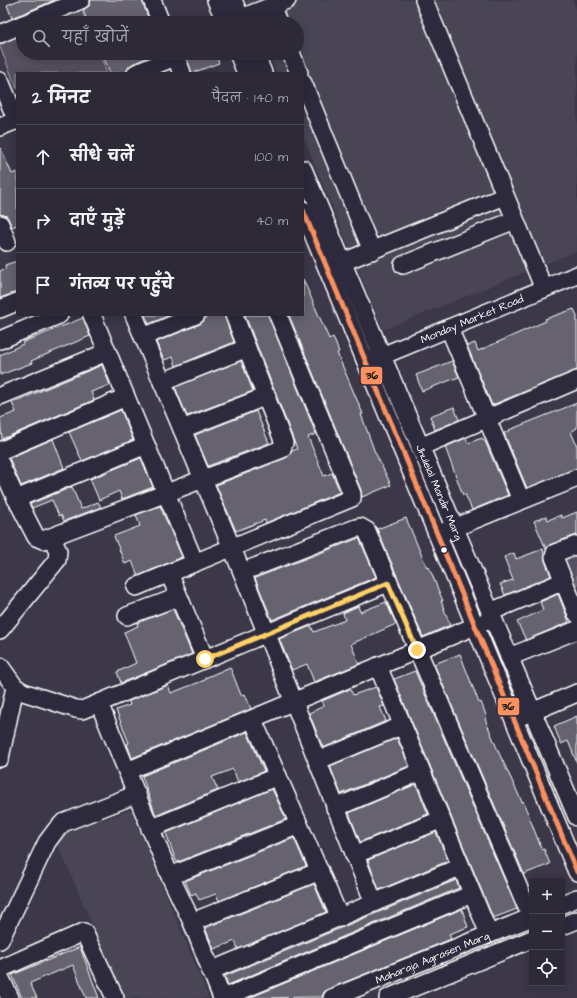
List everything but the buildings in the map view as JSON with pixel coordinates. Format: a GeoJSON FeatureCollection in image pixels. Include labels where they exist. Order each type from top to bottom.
{"type":"FeatureCollection","features":[{"type":"Feature","properties":{"kind":"street"},"geometry":{"type":"LineString","coordinates":[[43,16],[81,0]]}},
{"type":"Feature","properties":{"kind":"street"},"geometry":{"type":"LineString","coordinates":[[152,0],[158,16]]}},
{"type":"Feature","properties":{"kind":"street"},"geometry":{"type":"LineString","coordinates":[[216,0],[231,16]]}},
{"type":"Feature","properties":{"kind":"street"},"geometry":{"type":"LineString","coordinates":[[233,0],[235,16]]}},
{"type":"Feature","properties":{"kind":"street"},"geometry":{"type":"LineString","coordinates":[[424,0],[544,289]]}},
{"type":"Feature","properties":{"kind":"street"},"geometry":{"type":"LineString","coordinates":[[248,16],[279,3],[278,16]]}},
{"type":"Feature","properties":{"kind":"street"},"geometry":{"type":"LineString","coordinates":[[0,34],[16,27]]}},
{"type":"Feature","properties":{"kind":"street"},"geometry":{"type":"LineString","coordinates":[[138,72],[163,60]]}},
{"type":"Feature","properties":{"kind":"street"},"geometry":{"type":"LineString","coordinates":[[176,60],[182,72]]}},
{"type":"Feature","properties":{"kind":"street"},"geometry":{"type":"LineString","coordinates":[[241,60],[246,72]]}},
{"type":"Feature","properties":{"kind":"street"},"geometry":{"type":"LineString","coordinates":[[258,60],[263,72]]}},
{"type":"Feature","properties":{"kind":"street"},"geometry":{"type":"LineString","coordinates":[[294,60],[299,72]]}},
{"type":"Feature","properties":{"kind":"street"},"geometry":{"type":"LineString","coordinates":[[0,80],[16,119]]}},
{"type":"Feature","properties":{"kind":"street"},"geometry":{"type":"LineString","coordinates":[[304,85],[372,251]]}},
{"type":"Feature","properties":{"kind":"street"},"geometry":{"type":"LineString","coordinates":[[0,127],[16,121]]}},
{"type":"Feature","properties":{"kind":"street","name":"Jhulelal Mandir Marg"},"geometry":{"type":"LineString","coordinates":[[304,171],[343,262],[374,358],[438,534],[577,872]]}},
{"type":"Feature","properties":{"kind":"street"},"geometry":{"type":"LineString","coordinates":[[343,262],[505,196]]}},
{"type":"Feature","properties":{"kind":"street","name":"Jhulelal Mandir Marg"},"geometry":{"type":"LineString","coordinates":[[304,212],[374,358],[420,447],[532,712],[572,791],[577,817]]}},
{"type":"Feature","properties":{"kind":"street"},"geometry":{"type":"LineString","coordinates":[[403,265],[515,220]]}},
{"type":"Feature","properties":{"kind":"street"},"geometry":{"type":"LineString","coordinates":[[0,224],[8,242]]}},
{"type":"Feature","properties":{"kind":"street","name":"Monday Market Road"},"geometry":{"type":"LineString","coordinates":[[374,358],[577,275]]}},
{"type":"Feature","properties":{"kind":"street"},"geometry":{"type":"LineString","coordinates":[[0,309],[16,302]]}},
{"type":"Feature","properties":{"kind":"street"},"geometry":{"type":"LineString","coordinates":[[0,340],[57,316]]}},
{"type":"Feature","properties":{"kind":"street"},"geometry":{"type":"LineString","coordinates":[[92,316],[195,563]]}},
{"type":"Feature","properties":{"kind":"street"},"geometry":{"type":"LineString","coordinates":[[134,316],[242,572],[374,903]]}},
{"type":"Feature","properties":{"kind":"street"},"geometry":{"type":"LineString","coordinates":[[143,337],[194,316]]}},
{"type":"Feature","properties":{"kind":"street"},"geometry":{"type":"LineString","coordinates":[[0,463],[16,499],[36,537],[43,540],[52,538],[283,448],[284,443],[267,396],[234,316]]}},
{"type":"Feature","properties":{"kind":"street"},"geometry":{"type":"LineString","coordinates":[[136,587],[350,500],[352,496],[278,316]]}},
{"type":"Feature","properties":{"kind":"street"},"geometry":{"type":"LineString","coordinates":[[449,328],[522,500]]}},
{"type":"Feature","properties":{"kind":"street"},"geometry":{"type":"LineString","coordinates":[[162,382],[247,348]]}},
{"type":"Feature","properties":{"kind":"street"},"geometry":{"type":"LineString","coordinates":[[0,396],[107,352]]}},
{"type":"Feature","properties":{"kind":"street"},"geometry":{"type":"LineString","coordinates":[[420,447],[577,380]]}},
{"type":"Feature","properties":{"kind":"street"},"geometry":{"type":"LineString","coordinates":[[182,429],[267,396]]}},
{"type":"Feature","properties":{"kind":"street"},"geometry":{"type":"LineString","coordinates":[[0,451],[126,397]]}},
{"type":"Feature","properties":{"kind":"street"},"geometry":{"type":"LineString","coordinates":[[16,499],[146,445]]}},
{"type":"Feature","properties":{"kind":"street"},"geometry":{"type":"LineString","coordinates":[[438,534],[577,478]]}},
{"type":"Feature","properties":{"kind":"street"},"geometry":{"type":"LineString","coordinates":[[242,572],[360,527],[367,531],[530,914]]}},
{"type":"Feature","properties":{"kind":"street"},"geometry":{"type":"LineString","coordinates":[[0,630],[58,560],[58,551],[52,538]]}},
{"type":"Feature","properties":{"kind":"street"},"geometry":{"type":"LineString","coordinates":[[577,545],[554,555],[577,614]]}},
{"type":"Feature","properties":{"kind":"street"},"geometry":{"type":"LineString","coordinates":[[169,573],[205,659]]}},
{"type":"Feature","properties":{"kind":"street"},"geometry":{"type":"LineString","coordinates":[[127,771],[253,720],[476,625],[491,615],[564,581]]}},
{"type":"Feature","properties":{"kind":"street"},"geometry":{"type":"LineString","coordinates":[[0,666],[15,687],[31,696],[82,710],[388,583]]}},
{"type":"Feature","properties":{"kind":"street"},"geometry":{"type":"LineString","coordinates":[[127,616],[178,597]]}},
{"type":"Feature","properties":{"kind":"street"},"geometry":{"type":"LineString","coordinates":[[509,657],[577,630]]}},
{"type":"Feature","properties":{"kind":"street"},"geometry":{"type":"LineString","coordinates":[[378,666],[420,772],[489,934]]}},
{"type":"Feature","properties":{"kind":"street"},"geometry":{"type":"LineString","coordinates":[[0,758],[15,687]]}},
{"type":"Feature","properties":{"kind":"street"},"geometry":{"type":"LineString","coordinates":[[515,719],[577,693]]}},
{"type":"Feature","properties":{"kind":"street"},"geometry":{"type":"LineString","coordinates":[[99,703],[150,829],[192,922],[210,971],[222,998],[472,894]]}},
{"type":"Feature","properties":{"kind":"street"},"geometry":{"type":"LineString","coordinates":[[253,720],[340,918]]}},
{"type":"Feature","properties":{"kind":"street"},"geometry":{"type":"LineString","coordinates":[[317,761],[402,726]]}},
{"type":"Feature","properties":{"kind":"street"},"geometry":{"type":"LineString","coordinates":[[335,808],[420,772]]}},
{"type":"Feature","properties":{"kind":"street"},"geometry":{"type":"LineString","coordinates":[[150,829],[278,776]]}},
{"type":"Feature","properties":{"kind":"street"},"geometry":{"type":"LineString","coordinates":[[0,940],[48,842],[56,830],[63,823],[137,794]]}},
{"type":"Feature","properties":{"kind":"street"},"geometry":{"type":"LineString","coordinates":[[354,855],[440,820]]}},
{"type":"Feature","properties":{"kind":"street"},"geometry":{"type":"LineString","coordinates":[[170,876],[300,825]]}},
{"type":"Feature","properties":{"kind":"street"},"geometry":{"type":"LineString","coordinates":[[210,971],[460,868]]}},
{"type":"Feature","properties":{"kind":"street"},"geometry":{"type":"LineString","coordinates":[[192,922],[320,871]]}},
{"type":"Feature","properties":{"kind":"street"},"geometry":{"type":"LineString","coordinates":[[565,903],[577,898]]}},
{"type":"Feature","properties":{"kind":"street","name":"Maharaja Agrasen Marg"},"geometry":{"type":"LineString","coordinates":[[332,998],[529,918]]}},
{"type":"Feature","properties":{"kind":"street"},"geometry":{"type":"LineString","coordinates":[[565,925],[577,920]]}},
{"type":"Feature","properties":{"kind":"street"},"geometry":{"type":"LineString","coordinates":[[0,969],[84,932],[116,998]]}},
{"type":"Feature","properties":{"kind":"street","name":"Maharaja Agrasen Marg"},"geometry":{"type":"LineString","coordinates":[[394,996],[529,940]]}},
{"type":"Feature","properties":{"kind":"street"},"geometry":{"type":"LineString","coordinates":[[392,974],[394,996]]}},
{"type":"Feature","properties":{"kind":"street"},"geometry":{"type":"LineString","coordinates":[[0,977],[10,998]]}},
{"type":"Feature","properties":{"kind":"shaded area"},"geometry":{"type":"Polygon","coordinates":[[[247,0],[573,0],[577,11],[577,251],[383,330],[304,138],[304,72],[277,72],[272,60],[304,60],[304,16],[253,16],[247,0]]]}},
{"type":"Feature","properties":{"kind":"shaded area"},"geometry":{"type":"Polygon","coordinates":[[[80,7],[84,16],[57,16],[80,7]]]}},
{"type":"Feature","properties":{"kind":"shaded area"},"geometry":{"type":"Polygon","coordinates":[[[16,32],[16,60],[102,60],[107,72],[16,72],[16,87],[0,47],[0,39],[16,32]]]}},
{"type":"Feature","properties":{"kind":"shaded area"},"geometry":{"type":"Polygon","coordinates":[[[577,550],[577,603],[558,558],[577,550]]]}},
{"type":"Feature","properties":{"kind":"shaded area"},"geometry":{"type":"Polygon","coordinates":[[[131,810],[209,998],[124,998],[58,845],[60,834],[131,810]]]}},
{"type":"Feature","properties":{"kind":"transit line","name":"36"},"geometry":{"type":"LineString","coordinates":[[304,212],[577,872]]}},
{"type":"Feature","properties":{"kind":"route"},"geometry":{"type":"LineString","coordinates":[[205,659],[388,583],[417,650]]}}]}
